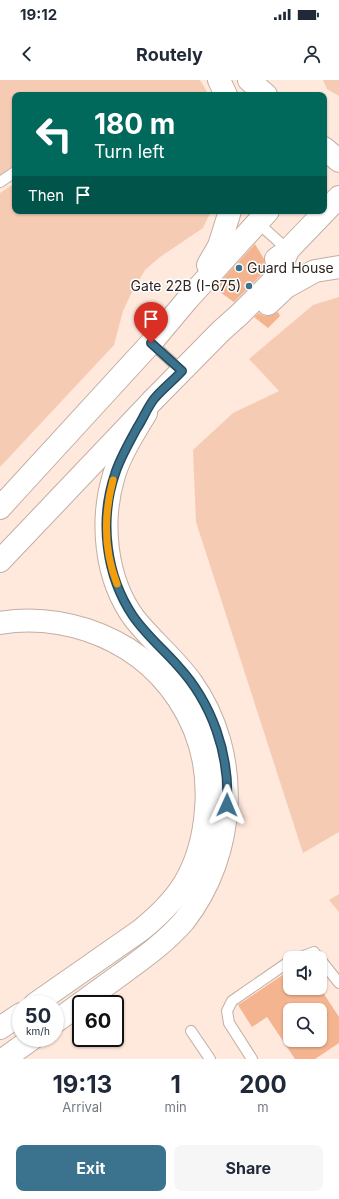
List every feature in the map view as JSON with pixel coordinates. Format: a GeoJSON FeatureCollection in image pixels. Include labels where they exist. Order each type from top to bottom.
{"type":"FeatureCollection","features":[{"type":"Feature","properties":{"kind":"main road"},"geometry":{"type":"LineString","coordinates":[[218,80],[224,92]]}},
{"type":"Feature","properties":{"kind":"main road"},"geometry":{"type":"LineString","coordinates":[[249,80],[263,92]]}},
{"type":"Feature","properties":{"kind":"main road"},"geometry":{"type":"LineString","coordinates":[[327,209],[339,197]]}},
{"type":"Feature","properties":{"kind":"main road"},"geometry":{"type":"LineString","coordinates":[[187,300],[201,279],[219,246],[229,214]]}},
{"type":"Feature","properties":{"kind":"main road"},"geometry":{"type":"LineString","coordinates":[[221,331],[230,305],[270,264],[288,250],[323,214]]}},
{"type":"Feature","properties":{"kind":"main road"},"geometry":{"type":"LineString","coordinates":[[3,504],[151,343],[262,216]]}},
{"type":"Feature","properties":{"kind":"main road"},"geometry":{"type":"LineString","coordinates":[[0,561],[153,400],[277,277],[288,250]]}},
{"type":"Feature","properties":{"kind":"main road"},"geometry":{"type":"LineString","coordinates":[[277,277],[339,267]]}},
{"type":"Feature","properties":{"kind":"main road"},"geometry":{"type":"LineString","coordinates":[[221,331],[247,324],[286,287],[315,271]]}},
{"type":"Feature","properties":{"kind":"main road"},"geometry":{"type":"LineString","coordinates":[[64,1016],[139,962],[165,940],[183,922],[199,899],[212,873],[221,846],[226,819],[228,791],[225,764],[220,742],[204,701],[179,666],[134,617],[122,598],[114,578],[106,537],[106,516],[109,495],[115,474],[132,436],[153,400]]}},
{"type":"Feature","properties":{"kind":"main road"},"geometry":{"type":"LineString","coordinates":[[0,624],[22,621],[63,624],[98,634],[118,643],[136,654],[165,681],[187,711],[200,746],[208,784],[206,818],[202,841],[184,885],[157,916],[141,930],[48,995]]}},
{"type":"Feature","properties":{"kind":"main road"},"geometry":{"type":"LineString","coordinates":[[0,1028],[12,1020]]}},
{"type":"Feature","properties":{"kind":"main road"},"geometry":{"type":"LineString","coordinates":[[4,1059],[21,1047]]}},
{"type":"Feature","properties":{"kind":"lane"},"geometry":{"type":"LineString","coordinates":[[0,182],[12,174]]}},
{"type":"Feature","properties":{"kind":"lane"},"geometry":{"type":"LineString","coordinates":[[262,216],[288,250]]}},
{"type":"Feature","properties":{"kind":"lane"},"geometry":{"type":"LineString","coordinates":[[151,343],[182,371]]}},
{"type":"Feature","properties":{"kind":"lane"},"geometry":{"type":"LineString","coordinates":[[252,1059],[229,1023],[227,1011],[232,1001],[283,966]]}},
{"type":"Feature","properties":{"kind":"lane"},"geometry":{"type":"LineString","coordinates":[[327,967],[339,983]]}},
{"type":"Feature","properties":{"kind":"lane"},"geometry":{"type":"LineString","coordinates":[[191,1031],[210,1059]]}},
{"type":"Feature","properties":{"kind":"shaded area"},"geometry":{"type":"Polygon","coordinates":[[[0,80],[200,80],[207,92],[12,92],[12,167],[0,175],[0,80]]]}},
{"type":"Feature","properties":{"kind":"shaded area"},"geometry":{"type":"Polygon","coordinates":[[[323,80],[339,80],[339,96],[327,89],[323,80]]]}},
{"type":"Feature","properties":{"kind":"shaded area"},"geometry":{"type":"Polygon","coordinates":[[[12,185],[12,214],[210,214],[203,228],[160,257],[145,270],[123,311],[114,345],[0,467],[0,193],[12,185]]]}},
{"type":"Feature","properties":{"kind":"shaded area"},"geometry":{"type":"Polygon","coordinates":[[[339,297],[339,832],[303,853],[196,522],[193,450],[233,413],[279,391],[249,359],[313,305],[339,297]]]}},
{"type":"Feature","properties":{"kind":"shaded area"},"geometry":{"type":"Polygon","coordinates":[[[339,894],[339,912],[329,900],[339,894]]]}},
{"type":"Feature","properties":{"kind":"building"},"geometry":{"type":"Polygon","coordinates":[[[255,244],[264,259],[267,268],[234,302],[217,290],[219,288],[217,285],[255,244]]]}},
{"type":"Feature","properties":{"kind":"building"},"geometry":{"type":"Polygon","coordinates":[[[278,312],[280,316],[268,328],[254,317],[259,313],[264,316],[270,316],[278,312]]]}},
{"type":"Feature","properties":{"kind":"building"},"geometry":{"type":"Polygon","coordinates":[[[283,975],[283,995],[325,995],[339,1017],[339,1043],[315,1059],[295,1059],[287,1047],[327,1047],[327,1003],[283,1003],[283,1041],[267,1017],[252,1027],[238,1005],[283,975]]]}},
{"type":"Feature","properties":{"kind":"slow traffic"},"geometry":{"type":"LineString","coordinates":[[113,480],[106,516],[106,537],[114,578],[117,584]]}},
{"type":"Feature","properties":{"kind":"place","name":"Guard House"},"geometry":{"type":"Point","coordinates":[239,268]}},
{"type":"Feature","properties":{"kind":"place","name":"Gate 22B (I-675)"},"geometry":{"type":"Point","coordinates":[249,286]}},
{"type":"Feature","properties":{"kind":"route"},"geometry":{"type":"LineString","coordinates":[[151,343],[182,371],[153,400],[124,452],[115,474],[109,495],[106,516],[106,537],[114,578],[122,598],[134,617],[179,666],[204,701],[220,742],[225,764],[228,791],[227,805]]}}]}
